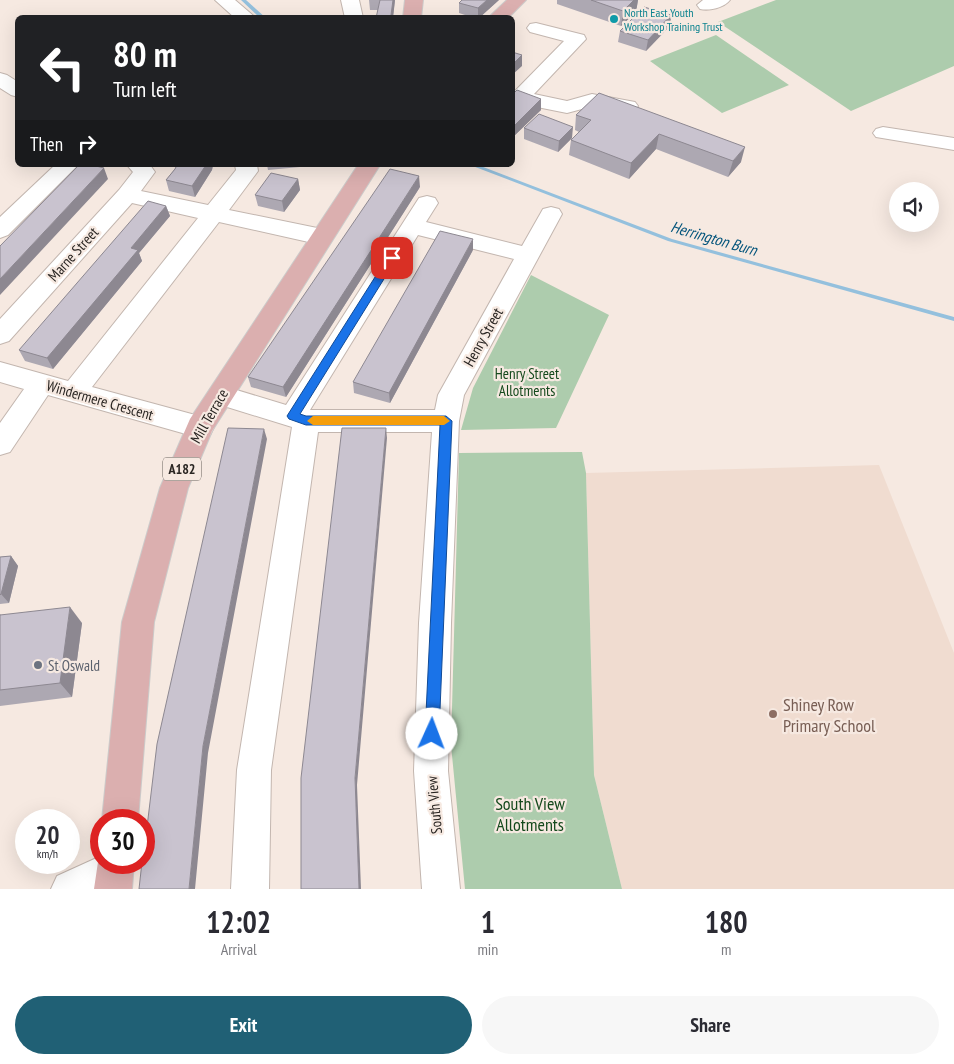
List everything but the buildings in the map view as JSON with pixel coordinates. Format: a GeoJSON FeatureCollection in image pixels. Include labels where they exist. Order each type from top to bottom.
{"type":"FeatureCollection","features":[{"type":"Feature","properties":{"kind":"main road"},"geometry":{"type":"LineString","coordinates":[[412,15],[414,0]]}},
{"type":"Feature","properties":{"kind":"main road"},"geometry":{"type":"LineString","coordinates":[[500,15],[517,0]]}},
{"type":"Feature","properties":{"kind":"main road","name":"Mill Terrace"},"geometry":{"type":"LineString","coordinates":[[121,809],[138,622],[174,488],[200,427],[368,167]]}},
{"type":"Feature","properties":{"kind":"street"},"geometry":{"type":"LineString","coordinates":[[224,0],[243,15]]}},
{"type":"Feature","properties":{"kind":"street"},"geometry":{"type":"LineString","coordinates":[[350,0],[353,15]]}},
{"type":"Feature","properties":{"kind":"street"},"geometry":{"type":"LineString","coordinates":[[516,97],[577,40],[536,28]]}},
{"type":"Feature","properties":{"kind":"street"},"geometry":{"type":"LineString","coordinates":[[0,79],[15,88]]}},
{"type":"Feature","properties":{"kind":"street"},"geometry":{"type":"LineString","coordinates":[[516,97],[566,107],[592,100],[624,105],[642,111]]}},
{"type":"Feature","properties":{"kind":"street"},"geometry":{"type":"LineString","coordinates":[[883,133],[954,144]]}},
{"type":"Feature","properties":{"kind":"street"},"geometry":{"type":"LineString","coordinates":[[0,230],[65,167]]}},
{"type":"Feature","properties":{"kind":"street"},"geometry":{"type":"LineString","coordinates":[[74,392],[214,214],[246,171],[246,167]]}},
{"type":"Feature","properties":{"kind":"street","name":"Marne Street"},"geometry":{"type":"LineString","coordinates":[[0,335],[127,195],[141,168]]}},
{"type":"Feature","properties":{"kind":"street"},"geometry":{"type":"LineString","coordinates":[[127,195],[322,237]]}},
{"type":"Feature","properties":{"kind":"street"},"geometry":{"type":"LineString","coordinates":[[250,889],[254,770],[299,418],[427,203]]}},
{"type":"Feature","properties":{"kind":"street","name":"Henry Street"},"geometry":{"type":"LineString","coordinates":[[446,421],[451,395],[551,214]]}},
{"type":"Feature","properties":{"kind":"street"},"geometry":{"type":"LineString","coordinates":[[412,226],[528,256]]}},
{"type":"Feature","properties":{"kind":"street","name":"Windermere Crescent"},"geometry":{"type":"LineString","coordinates":[[0,372],[200,427]]}},
{"type":"Feature","properties":{"kind":"street"},"geometry":{"type":"LineString","coordinates":[[0,444],[42,384]]}},
{"type":"Feature","properties":{"kind":"street"},"geometry":{"type":"LineString","coordinates":[[220,395],[299,418],[446,421]]}},
{"type":"Feature","properties":{"kind":"street","name":"South View"},"geometry":{"type":"LineString","coordinates":[[441,889],[430,771],[435,622],[446,421]]}},
{"type":"Feature","properties":{"kind":"street"},"geometry":{"type":"LineString","coordinates":[[70,889],[115,874]]}},
{"type":"Feature","properties":{"kind":"shaded area","name":"Shiney Row Primary School"},"geometry":{"type":"Polygon","coordinates":[[[879,465],[954,653],[954,889],[622,889],[594,775],[586,473],[879,465]]]}},
{"type":"Feature","properties":{"kind":"green space"},"geometry":{"type":"Polygon","coordinates":[[[776,0],[954,0],[954,66],[851,111],[718,22],[776,0]]]}},
{"type":"Feature","properties":{"kind":"green space"},"geometry":{"type":"Polygon","coordinates":[[[716,35],[789,85],[722,113],[650,61],[716,35]]]}},
{"type":"Feature","properties":{"kind":"green space","name":"Henry Street Allotments"},"geometry":{"type":"Polygon","coordinates":[[[531,275],[609,315],[556,428],[461,430],[473,388],[531,275]]]}},
{"type":"Feature","properties":{"kind":"green space","name":"South View Allotments"},"geometry":{"type":"Polygon","coordinates":[[[582,452],[586,473],[594,775],[622,889],[465,889],[451,745],[459,453],[582,452]]]}},
{"type":"Feature","properties":{"kind":"waterway","name":"Herrington Burn"},"geometry":{"type":"LineString","coordinates":[[243,0],[260,15]]}},
{"type":"Feature","properties":{"kind":"waterway","name":"Herrington Burn"},"geometry":{"type":"LineString","coordinates":[[478,167],[670,240],[954,319]]}},
{"type":"Feature","properties":{"kind":"slow traffic"},"geometry":{"type":"LineString","coordinates":[[313,421],[444,421]]}},
{"type":"Feature","properties":{"kind":"place","name":"North East Youth Workshop Training Trust"},"geometry":{"type":"Point","coordinates":[614,19]}},
{"type":"Feature","properties":{"kind":"place","name":"St Oswald"},"geometry":{"type":"Point","coordinates":[38,665]}},
{"type":"Feature","properties":{"kind":"place","name":"Shiney Row Primary School"},"geometry":{"type":"Point","coordinates":[773,714]}},
{"type":"Feature","properties":{"kind":"route"},"geometry":{"type":"LineString","coordinates":[[392,258],[292,416],[306,421],[446,421],[435,622],[432,734]]}}]}
